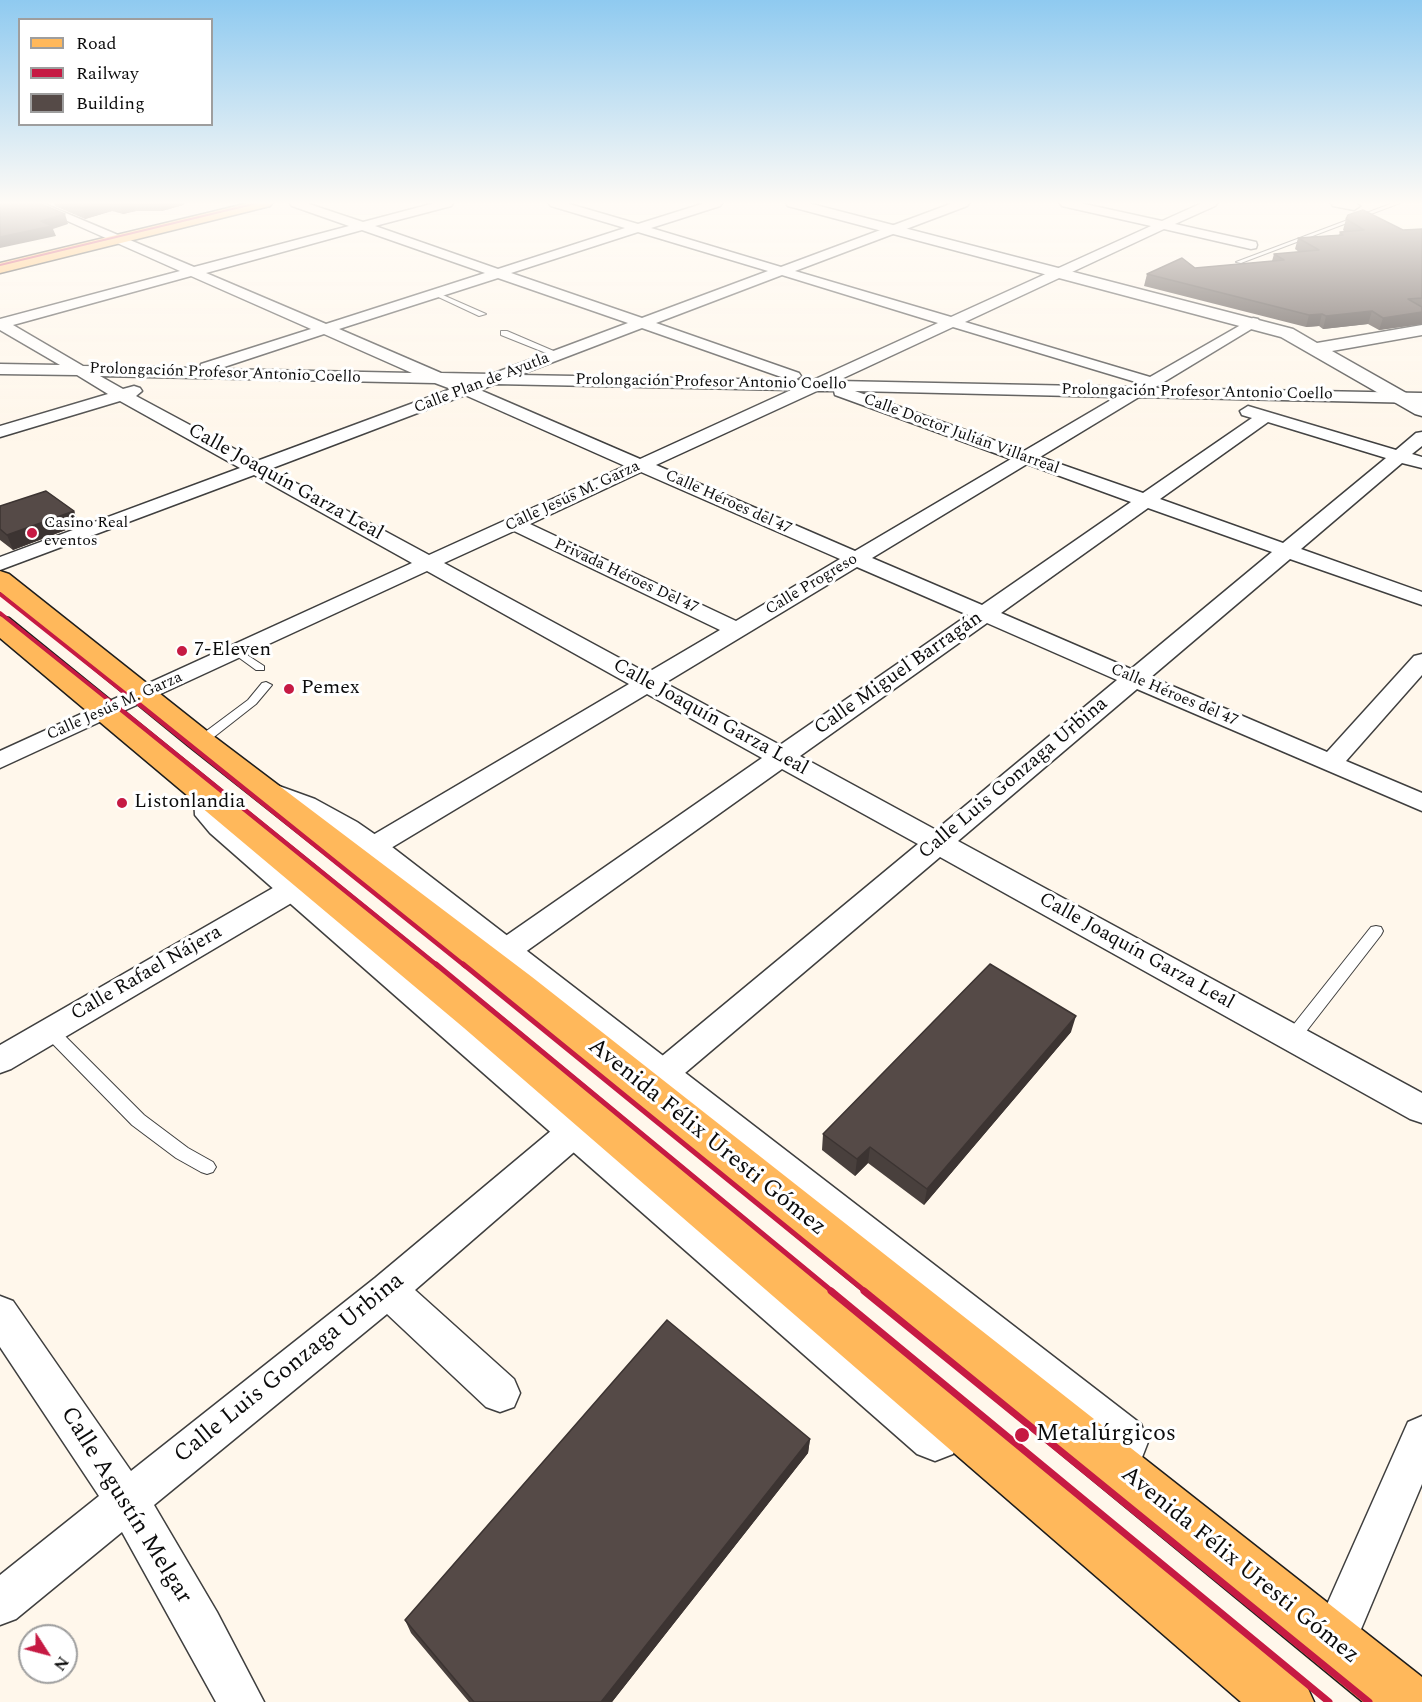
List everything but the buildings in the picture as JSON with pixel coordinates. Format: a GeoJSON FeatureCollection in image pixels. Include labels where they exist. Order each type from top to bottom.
{"type":"FeatureCollection","features":[{"type":"Feature","properties":{"kind":"main road","name":"Avenida Félix Uresti Gómez"},"geometry":{"type":"LineString","coordinates":[[0,579],[201,741],[303,819],[511,969],[1408,1702]]}},
{"type":"Feature","properties":{"kind":"main road"},"geometry":{"type":"LineString","coordinates":[[0,624],[477,1018],[1286,1702]]}},
{"type":"Feature","properties":{"kind":"street"},"geometry":{"type":"LineString","coordinates":[[0,324],[149,282]]}},
{"type":"Feature","properties":{"kind":"street","name":"Calle Héroes del 47"},"geometry":{"type":"LineString","coordinates":[[216,282],[468,389],[1422,803]]}},
{"type":"Feature","properties":{"kind":"street"},"geometry":{"type":"LineString","coordinates":[[0,432],[123,395],[466,282]]}},
{"type":"Feature","properties":{"kind":"street","name":"Calle Doctor Julián Villarreal"},"geometry":{"type":"LineString","coordinates":[[522,282],[818,384],[1422,599]]}},
{"type":"Feature","properties":{"kind":"street","name":"Calle Plan de Ayutla"},"geometry":{"type":"LineString","coordinates":[[0,564],[751,282]]}},
{"type":"Feature","properties":{"kind":"street"},"geometry":{"type":"LineString","coordinates":[[820,282],[952,322],[1146,386],[1189,393],[1411,460]]}},
{"type":"Feature","properties":{"kind":"street","name":"Calle Jesús M. Garza"},"geometry":{"type":"LineString","coordinates":[[0,759],[143,692],[238,652],[1039,282]]}},
{"type":"Feature","properties":{"kind":"street"},"geometry":{"type":"LineString","coordinates":[[1097,282],[1253,322],[1287,333],[1318,348],[1422,410]]}},
{"type":"Feature","properties":{"kind":"street","name":"Calle Progreso"},"geometry":{"type":"LineString","coordinates":[[371,848],[1253,322]]}},
{"type":"Feature","properties":{"kind":"street","name":"Calle Joaquín Garza Leal"},"geometry":{"type":"LineString","coordinates":[[0,324],[123,395],[1422,1109]]}},
{"type":"Feature","properties":{"kind":"street"},"geometry":{"type":"LineString","coordinates":[[1318,348],[1422,330]]}},
{"type":"Feature","properties":{"kind":"street","name":"Prolongación Profesor Antonio Coello"},"geometry":{"type":"LineString","coordinates":[[0,369],[444,380],[1146,386]]}},
{"type":"Feature","properties":{"kind":"street","name":"Prolongación Profesor Antonio Coello"},"geometry":{"type":"LineString","coordinates":[[1189,393],[1422,398]]}},
{"type":"Feature","properties":{"kind":"street","name":"Calle Miguel Barragán"},"geometry":{"type":"LineString","coordinates":[[511,969],[781,757],[1266,416]]}},
{"type":"Feature","properties":{"kind":"street","name":"Calle Luis Gonzaga Urbina"},"geometry":{"type":"LineString","coordinates":[[661,1075],[1287,550],[1411,460],[1422,437]]}},
{"type":"Feature","properties":{"kind":"street","name":"Privada Héroes Del 47"},"geometry":{"type":"LineString","coordinates":[[515,524],[738,630]]}},
{"type":"Feature","properties":{"kind":"street"},"geometry":{"type":"LineString","coordinates":[[1331,764],[1422,661]]}},
{"type":"Feature","properties":{"kind":"street"},"geometry":{"type":"LineString","coordinates":[[268,792],[291,799],[325,817],[371,848],[511,969],[661,1075],[1422,1681]]}},
{"type":"Feature","properties":{"kind":"street"},"geometry":{"type":"LineString","coordinates":[[210,798],[211,814],[216,821],[1247,1702]]}},
{"type":"Feature","properties":{"kind":"street","name":"Calle Rafael Nájera"},"geometry":{"type":"LineString","coordinates":[[0,1060],[295,888]]}},
{"type":"Feature","properties":{"kind":"street","name":"Calle Luis Gonzaga Urbina"},"geometry":{"type":"LineString","coordinates":[[0,1603],[388,1290],[576,1130]]}},
{"type":"Feature","properties":{"kind":"street"},"geometry":{"type":"LineString","coordinates":[[388,1290],[500,1393]]}},
{"type":"Feature","properties":{"kind":"street","name":"Calle Agustín Melgar"},"geometry":{"type":"LineString","coordinates":[[0,1314],[128,1502],[241,1702]]}},
{"type":"Feature","properties":{"kind":"street"},"geometry":{"type":"LineString","coordinates":[[1343,1618],[1422,1436]]}},
{"type":"Feature","properties":{"kind":"lane"},"geometry":{"type":"LineString","coordinates":[[434,293],[482,314]]}},
{"type":"Feature","properties":{"kind":"lane"},"geometry":{"type":"LineString","coordinates":[[504,333],[560,355]]}},
{"type":"Feature","properties":{"kind":"lane"},"geometry":{"type":"LineString","coordinates":[[238,652],[250,658],[260,668]]}},
{"type":"Feature","properties":{"kind":"lane"},"geometry":{"type":"LineString","coordinates":[[201,741],[252,702],[266,685]]}},
{"type":"Feature","properties":{"kind":"lane"},"geometry":{"type":"LineString","coordinates":[[1292,1038],[1376,931]]}},
{"type":"Feature","properties":{"kind":"lane"},"geometry":{"type":"LineString","coordinates":[[50,1031],[138,1120],[182,1153],[207,1167]]}},
{"type":"Feature","properties":{"kind":"railway"},"geometry":{"type":"LineString","coordinates":[[0,594],[141,706]]}},
{"type":"Feature","properties":{"kind":"railway"},"geometry":{"type":"LineString","coordinates":[[0,613],[116,706]]}},
{"type":"Feature","properties":{"kind":"railway"},"geometry":{"type":"LineString","coordinates":[[114,704],[438,966]]}},
{"type":"Feature","properties":{"kind":"railway"},"geometry":{"type":"LineString","coordinates":[[139,704],[465,966]]}},
{"type":"Feature","properties":{"kind":"railway"},"geometry":{"type":"LineString","coordinates":[[436,964],[833,1292]]}},
{"type":"Feature","properties":{"kind":"railway"},"geometry":{"type":"LineString","coordinates":[[463,964],[866,1292]]}},
{"type":"Feature","properties":{"kind":"railway"},"geometry":{"type":"LineString","coordinates":[[831,1291],[1329,1702]]}},
{"type":"Feature","properties":{"kind":"railway"},"geometry":{"type":"LineString","coordinates":[[864,1291],[1369,1702]]}},
{"type":"Feature","properties":{"kind":"place","name":"Casino Real eventos"},"geometry":{"type":"Point","coordinates":[32,533]}},
{"type":"Feature","properties":{"kind":"place","name":"7-Eleven"},"geometry":{"type":"Point","coordinates":[182,651]}},
{"type":"Feature","properties":{"kind":"place","name":"Pemex"},"geometry":{"type":"Point","coordinates":[289,689]}},
{"type":"Feature","properties":{"kind":"place","name":"Listonlandia"},"geometry":{"type":"Point","coordinates":[122,803]}},
{"type":"Feature","properties":{"kind":"place","name":"Metalúrgicos"},"geometry":{"type":"Point","coordinates":[1022,1435]}}]}
